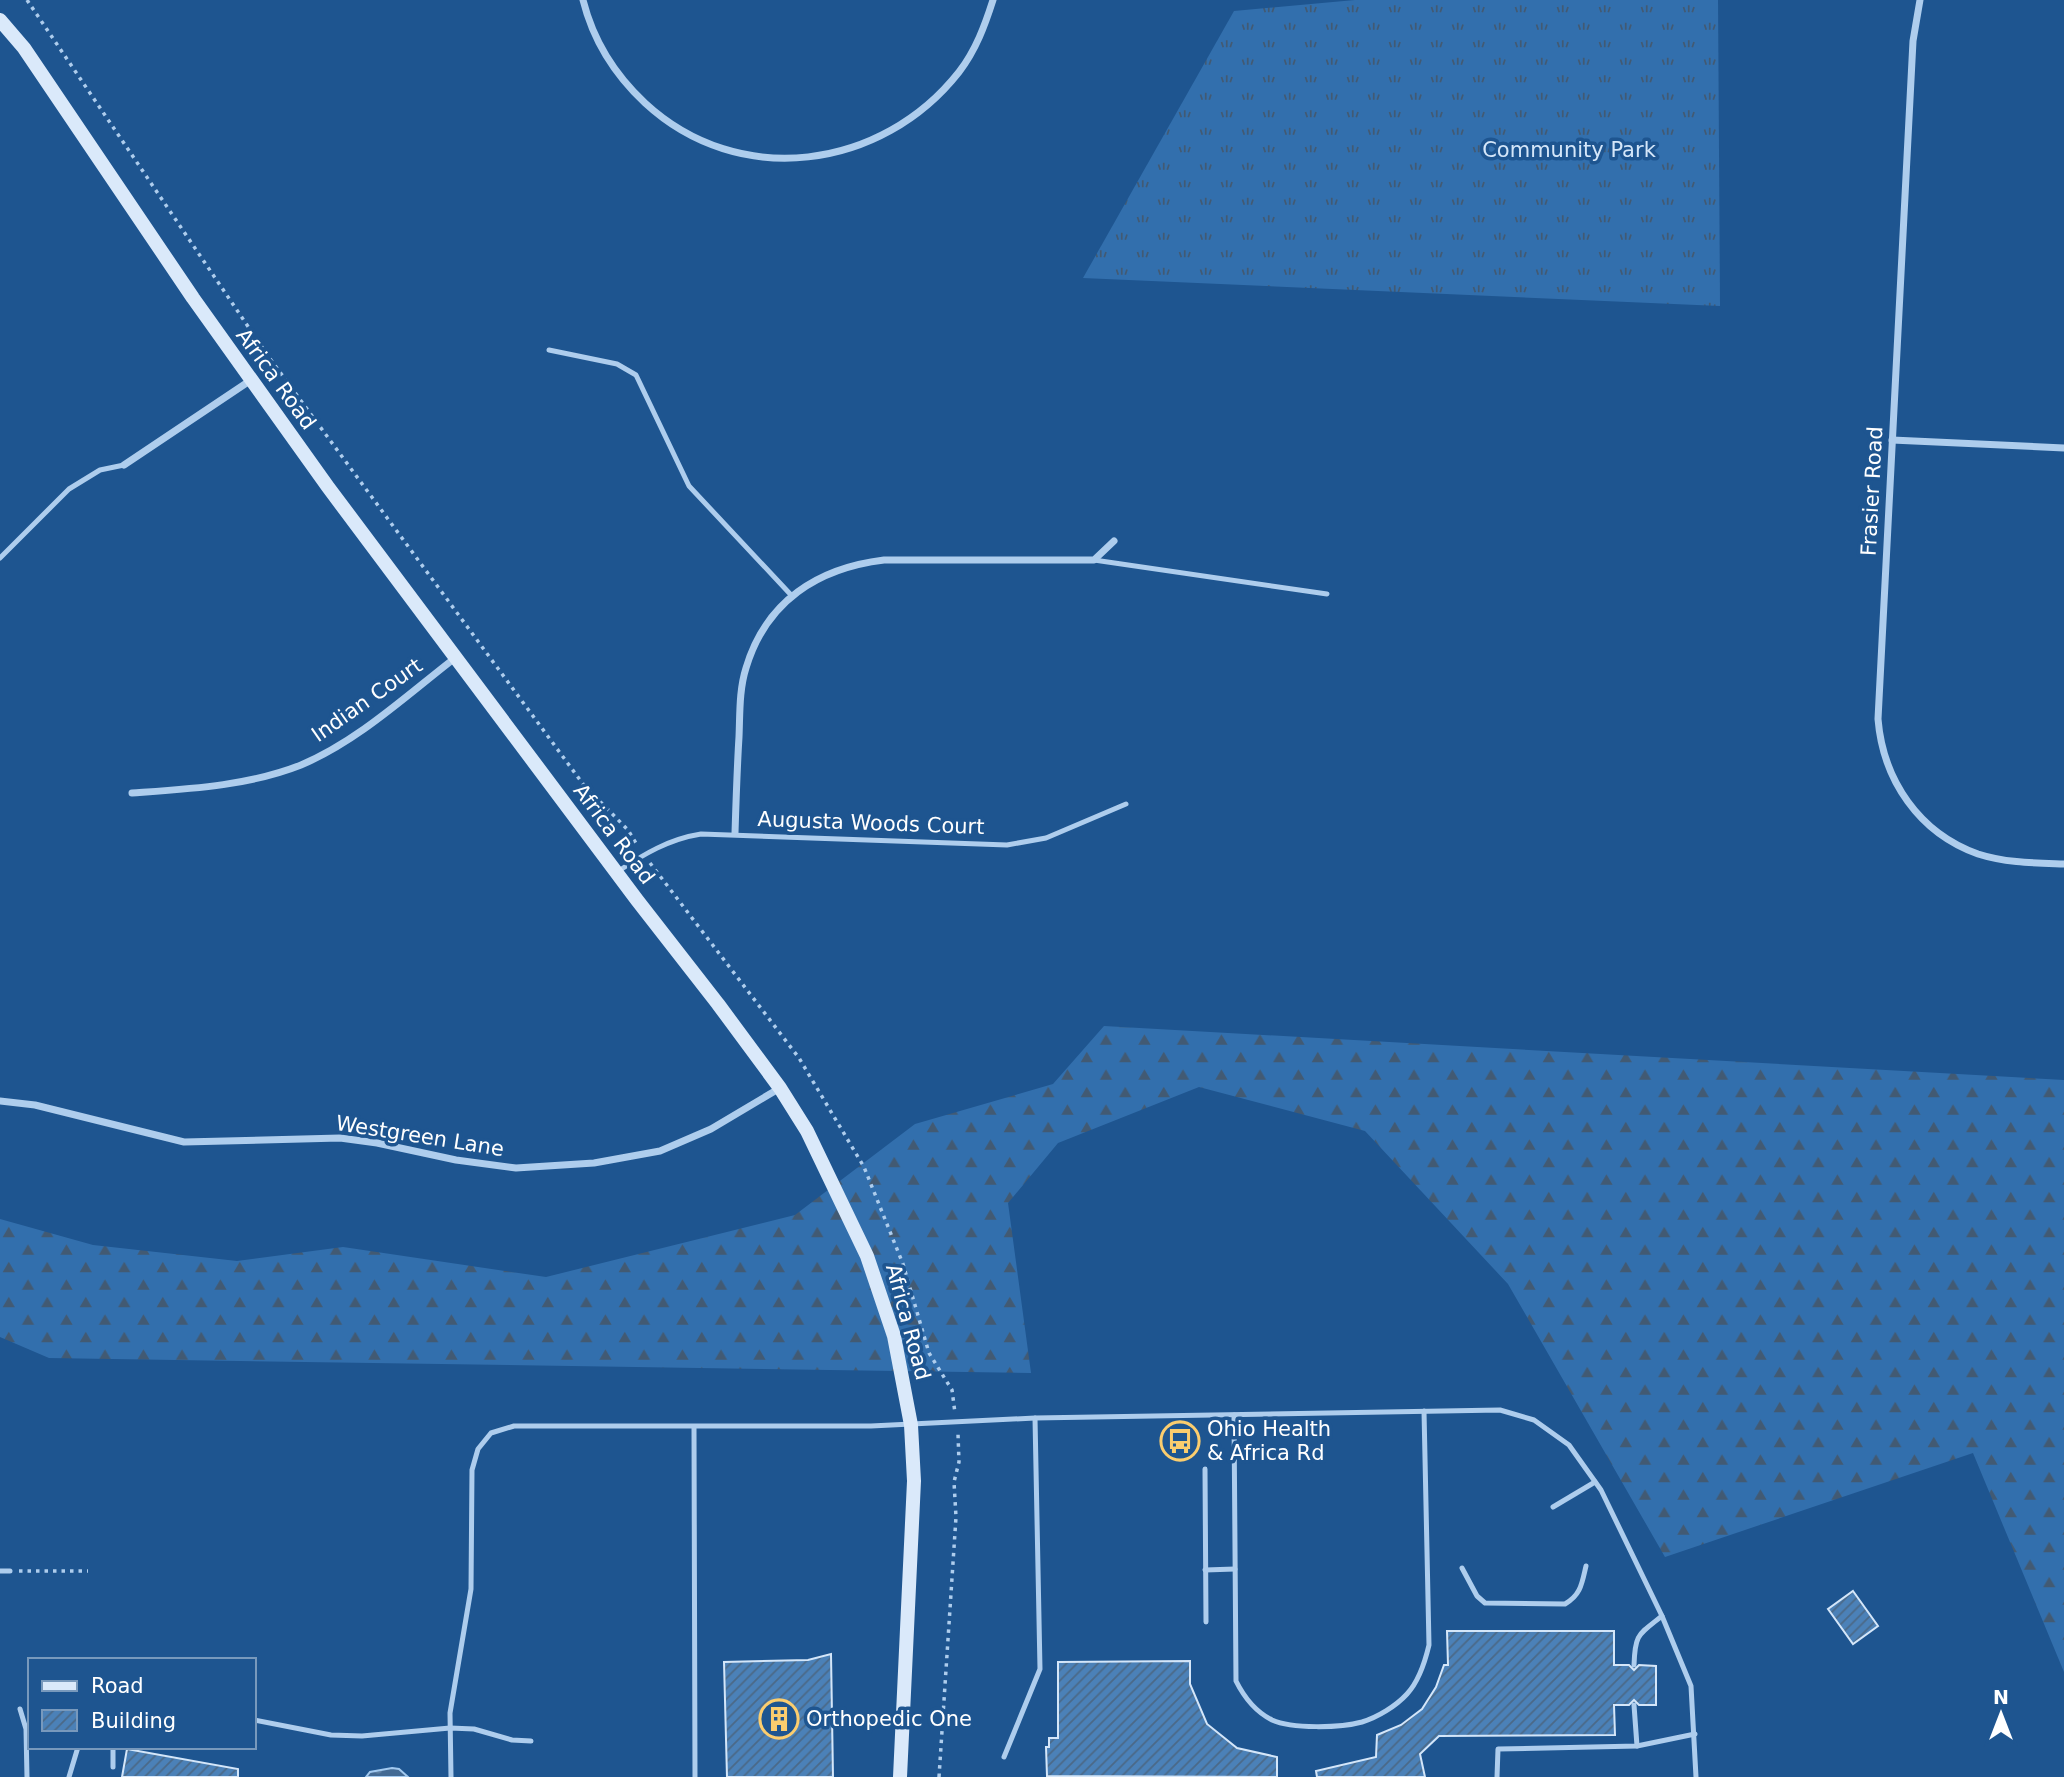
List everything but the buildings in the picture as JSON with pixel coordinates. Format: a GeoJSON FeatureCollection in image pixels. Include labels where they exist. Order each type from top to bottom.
{"type":"FeatureCollection","features":[{"type":"Feature","properties":{"kind":"street"},"geometry":{"type":"LineString","coordinates":[[583,0],[587,17],[610,61],[631,89],[656,113],[677,128],[708,143],[758,156],[793,158],[827,155],[864,145],[894,130],[921,111],[960,70],[981,34],[993,0]]}},
{"type":"Feature","properties":{"kind":"street","name":"Frasier Road"},"geometry":{"type":"LineString","coordinates":[[1920,0],[1913,41],[1878,719],[1880,743],[1888,768],[1900,791],[1916,812],[1935,830],[1979,854],[2005,860],[2064,864]]}},
{"type":"Feature","properties":{"kind":"street","name":"Africa Road"},"geometry":{"type":"LineString","coordinates":[[0,20],[24,48],[193,299],[251,380],[455,658],[780,1088],[807,1131],[867,1256],[900,1359],[911,1424],[914,1481],[900,1777]]}},
{"type":"Feature","properties":{"kind":"street"},"geometry":{"type":"LineString","coordinates":[[124,465],[251,380]]}},
{"type":"Feature","properties":{"kind":"street"},"geometry":{"type":"LineString","coordinates":[[1892,440],[2064,448]]}},
{"type":"Feature","properties":{"kind":"street"},"geometry":{"type":"LineString","coordinates":[[735,833],[740,694],[745,668],[756,642],[771,618],[792,596],[833,571],[858,563],[884,560],[1094,560],[1114,541]]}},
{"type":"Feature","properties":{"kind":"street","name":"Indian Court"},"geometry":{"type":"LineString","coordinates":[[132,793],[241,781],[282,772],[303,764],[367,726],[455,658]]}},
{"type":"Feature","properties":{"kind":"street","name":"Westgreen Lane"},"geometry":{"type":"LineString","coordinates":[[0,1101],[35,1105],[184,1142],[340,1138],[456,1160],[516,1168],[594,1163],[660,1151],[711,1129],[780,1088]]}},
{"type":"Feature","properties":{"kind":"lane"},"geometry":{"type":"LineString","coordinates":[[549,350],[617,364],[636,375],[689,486],[792,596]]}},
{"type":"Feature","properties":{"kind":"lane"},"geometry":{"type":"LineString","coordinates":[[0,558],[69,489],[100,470],[124,465]]}},
{"type":"Feature","properties":{"kind":"lane"},"geometry":{"type":"LineString","coordinates":[[1094,560],[1327,594]]}},
{"type":"Feature","properties":{"kind":"lane","name":"Augusta Woods Court"},"geometry":{"type":"LineString","coordinates":[[617,872],[643,855],[682,837],[701,834],[735,833],[1007,845],[1046,838],[1126,804]]}},
{"type":"Feature","properties":{"kind":"lane"},"geometry":{"type":"LineString","coordinates":[[451,1777],[450,1713],[471,1589],[472,1471],[478,1449],[491,1433],[514,1426],[694,1428],[911,1424],[1035,1418],[1500,1410],[1534,1420],[1569,1445],[1595,1482],[1662,1616],[1691,1686],[1696,1777]]}},
{"type":"Feature","properties":{"kind":"lane"},"geometry":{"type":"LineString","coordinates":[[1234,1415],[1236,1681],[1246,1701],[1271,1719],[1289,1725],[1335,1725],[1362,1722],[1391,1708],[1409,1693],[1424,1666],[1429,1646],[1424,1411]]}},
{"type":"Feature","properties":{"kind":"lane"},"geometry":{"type":"LineString","coordinates":[[1004,1756],[1040,1669],[1035,1418]]}},
{"type":"Feature","properties":{"kind":"lane"},"geometry":{"type":"LineString","coordinates":[[694,1428],[695,1777]]}},
{"type":"Feature","properties":{"kind":"lane"},"geometry":{"type":"LineString","coordinates":[[1205,1469],[1206,1622]]}},
{"type":"Feature","properties":{"kind":"lane"},"geometry":{"type":"LineString","coordinates":[[1553,1507],[1595,1482]]}},
{"type":"Feature","properties":{"kind":"lane"},"geometry":{"type":"LineString","coordinates":[[1462,1568],[1477,1596],[1485,1603],[1565,1604],[1575,1599],[1586,1566]]}},
{"type":"Feature","properties":{"kind":"lane"},"geometry":{"type":"LineString","coordinates":[[1205,1570],[1235,1569]]}},
{"type":"Feature","properties":{"kind":"lane"},"geometry":{"type":"LineString","coordinates":[[0,1571],[9,1571]]}},
{"type":"Feature","properties":{"kind":"lane"},"geometry":{"type":"LineString","coordinates":[[1633,1665],[1635,1642],[1640,1633],[1662,1616]]}},
{"type":"Feature","properties":{"kind":"lane"},"geometry":{"type":"LineString","coordinates":[[1633,1705],[1637,1746]]}},
{"type":"Feature","properties":{"kind":"lane"},"geometry":{"type":"LineString","coordinates":[[20,1709],[26,1729],[27,1777]]}},
{"type":"Feature","properties":{"kind":"lane"},"geometry":{"type":"LineString","coordinates":[[256,1720],[331,1735],[352,1736],[450,1728],[474,1729],[512,1740],[531,1741]]}},
{"type":"Feature","properties":{"kind":"lane"},"geometry":{"type":"LineString","coordinates":[[1497,1777],[1498,1749],[1637,1746],[1695,1734]]}},
{"type":"Feature","properties":{"kind":"lane"},"geometry":{"type":"LineString","coordinates":[[69,1777],[77,1749]]}},
{"type":"Feature","properties":{"kind":"lane"},"geometry":{"type":"LineString","coordinates":[[113,1749],[113,1767]]}},
{"type":"Feature","properties":{"kind":"path"},"geometry":{"type":"LineString","coordinates":[[27,0],[324,435],[583,785],[628,830],[643,855],[799,1058],[864,1167],[903,1264],[929,1353],[952,1390]]}},
{"type":"Feature","properties":{"kind":"path"},"geometry":{"type":"LineString","coordinates":[[939,1777],[956,1517],[954,1482],[959,1450]]}},
{"type":"Feature","properties":{"kind":"path"},"geometry":{"type":"LineString","coordinates":[[9,1571],[88,1571]]}},
{"type":"Feature","properties":{"kind":"green space","name":"Community Park"},"geometry":{"type":"Polygon","coordinates":[[[1355,0],[1718,0],[1720,306],[1083,278],[1234,11],[1355,0]]]}},
{"type":"Feature","properties":{"kind":"green space"},"geometry":{"type":"Polygon","coordinates":[[[1104,1026],[2064,1080],[2064,1672],[1973,1453],[1665,1557],[1508,1284],[1365,1131],[1199,1087],[1058,1143],[1008,1203],[1031,1373],[49,1358],[0,1337],[0,1219],[93,1245],[237,1261],[343,1247],[546,1277],[795,1215],[915,1124],[1053,1084],[1104,1026]]]}},
{"type":"Feature","properties":{"kind":"water"},"geometry":{"type":"Polygon","coordinates":[[[399,1769],[408,1777],[366,1777],[370,1772],[399,1769]]]}},
{"type":"Feature","properties":{"kind":"place","name":"Ohio Health & Africa Rd"},"geometry":{"type":"Point","coordinates":[1180,1441]}},
{"type":"Feature","properties":{"kind":"place","name":"Orthopedic One"},"geometry":{"type":"Point","coordinates":[779,1719]}}]}
